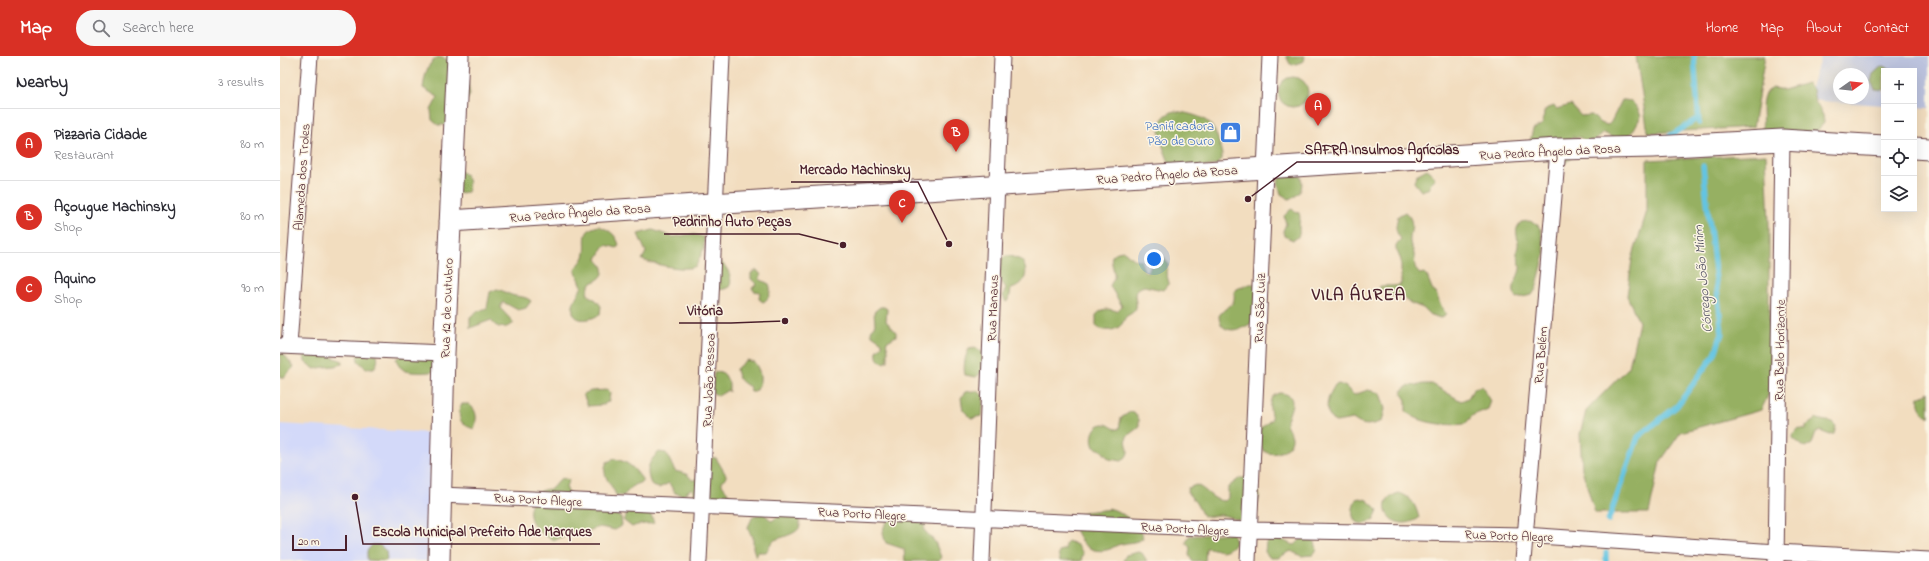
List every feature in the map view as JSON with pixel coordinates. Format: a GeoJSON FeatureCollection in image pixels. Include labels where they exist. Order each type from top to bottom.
{"type":"FeatureCollection","features":[{"type":"Feature","properties":{"kind":"main road","name":"Rua 12 de Outubro"},"geometry":{"type":"LineString","coordinates":[[438,561],[442,495],[444,353],[458,56]]}},
{"type":"Feature","properties":{"kind":"main road","name":"Rua Pedro Ângelo da Rosa"},"geometry":{"type":"LineString","coordinates":[[450,221],[1558,149],[1653,147],[1782,140],[1881,146]]}},
{"type":"Feature","properties":{"kind":"main road"},"geometry":{"type":"LineString","coordinates":[[1917,148],[1929,149]]}},
{"type":"Feature","properties":{"kind":"street","name":"Alameda dos Troles"},"geometry":{"type":"LineString","coordinates":[[284,346],[310,56]]}},
{"type":"Feature","properties":{"kind":"street","name":"Rua João Pessoa"},"geometry":{"type":"LineString","coordinates":[[699,561],[722,56]]}},
{"type":"Feature","properties":{"kind":"street","name":"Rua Manaus"},"geometry":{"type":"LineString","coordinates":[[982,561],[1002,56]]}},
{"type":"Feature","properties":{"kind":"street","name":"Rua São Luiz"},"geometry":{"type":"LineString","coordinates":[[1248,561],[1270,56]]}},
{"type":"Feature","properties":{"kind":"street","name":"Rua Belo Horizonte"},"geometry":{"type":"LineString","coordinates":[[1776,557],[1782,140]]}},
{"type":"Feature","properties":{"kind":"street","name":"Rua Belém"},"geometry":{"type":"LineString","coordinates":[[1523,561],[1524,534],[1558,149]]}},
{"type":"Feature","properties":{"kind":"street"},"geometry":{"type":"LineString","coordinates":[[284,346],[444,353]]}},
{"type":"Feature","properties":{"kind":"street","name":"Rua Porto Alegre"},"geometry":{"type":"LineString","coordinates":[[442,495],[1249,530],[1524,534],[1776,557],[1929,560]]}},
{"type":"Feature","properties":{"kind":"shaded area"},"geometry":{"type":"Polygon","coordinates":[[[1821,56],[1929,56],[1929,108],[1917,107],[1917,68],[1881,68],[1881,105],[1869,104],[1869,68],[1833,68],[1833,102],[1807,100],[1821,56]]]}},
{"type":"Feature","properties":{"kind":"shaded area"},"geometry":{"type":"Polygon","coordinates":[[[280,424],[432,433],[427,561],[280,561],[280,424]]]}},
{"type":"Feature","properties":{"kind":"green space"},"geometry":{"type":"Polygon","coordinates":[[[1286,56],[1305,56],[1304,61],[1293,65],[1290,64],[1286,56]]]}},
{"type":"Feature","properties":{"kind":"green space"},"geometry":{"type":"Polygon","coordinates":[[[1636,56],[1765,56],[1753,127],[1648,133],[1636,56]]]}},
{"type":"Feature","properties":{"kind":"green space"},"geometry":{"type":"Polygon","coordinates":[[[438,57],[449,60],[460,67],[465,73],[468,81],[470,95],[460,110],[455,125],[438,125],[432,120],[431,110],[438,97],[423,88],[425,75],[431,63],[438,57]]]}},
{"type":"Feature","properties":{"kind":"green space"},"geometry":{"type":"Polygon","coordinates":[[[1882,66],[1888,68],[1881,68],[1881,90],[1875,89],[1871,82],[1873,74],[1882,66]]]}},
{"type":"Feature","properties":{"kind":"green space"},"geometry":{"type":"Polygon","coordinates":[[[1293,77],[1304,81],[1308,92],[1304,103],[1293,107],[1282,103],[1278,92],[1282,81],[1293,77]]]}},
{"type":"Feature","properties":{"kind":"green space"},"geometry":{"type":"Polygon","coordinates":[[[1807,83],[1813,89],[1815,101],[1823,115],[1824,123],[1816,132],[1761,134],[1762,103],[1765,93],[1773,88],[1784,90],[1807,83]]]}},
{"type":"Feature","properties":{"kind":"green space"},"geometry":{"type":"Polygon","coordinates":[[[1622,100],[1632,103],[1639,110],[1641,117],[1631,133],[1625,138],[1614,138],[1603,133],[1594,141],[1585,141],[1580,137],[1572,137],[1570,140],[1571,159],[1564,163],[1558,164],[1547,161],[1538,153],[1530,142],[1533,129],[1543,124],[1544,112],[1546,109],[1554,106],[1556,109],[1571,105],[1581,116],[1592,115],[1600,123],[1608,125],[1622,100]]]}},
{"type":"Feature","properties":{"kind":"green space"},"geometry":{"type":"Polygon","coordinates":[[[1175,111],[1203,119],[1213,128],[1222,155],[1222,159],[1217,165],[1172,171],[1160,137],[1160,129],[1161,121],[1166,115],[1175,111]]]}},
{"type":"Feature","properties":{"kind":"green space"},"geometry":{"type":"Polygon","coordinates":[[[1766,154],[1769,223],[1769,314],[1773,385],[1761,410],[1681,432],[1660,462],[1649,513],[1595,513],[1582,469],[1580,434],[1586,411],[1629,367],[1639,322],[1627,296],[1632,259],[1647,211],[1647,160],[1766,154]]]}},
{"type":"Feature","properties":{"kind":"green space"},"geometry":{"type":"Polygon","coordinates":[[[445,167],[460,171],[467,177],[469,186],[467,192],[455,194],[441,189],[439,177],[445,167]]]}},
{"type":"Feature","properties":{"kind":"green space"},"geometry":{"type":"Polygon","coordinates":[[[1427,169],[1431,172],[1435,179],[1430,184],[1430,188],[1421,191],[1414,182],[1416,175],[1427,169]]]}},
{"type":"Feature","properties":{"kind":"green space"},"geometry":{"type":"Polygon","coordinates":[[[1280,176],[1301,176],[1302,187],[1297,195],[1289,199],[1281,194],[1278,183],[1280,176]]]}},
{"type":"Feature","properties":{"kind":"green space"},"geometry":{"type":"Polygon","coordinates":[[[1291,209],[1299,213],[1300,216],[1299,234],[1297,238],[1293,240],[1284,236],[1283,231],[1286,224],[1284,216],[1291,209]]]}},
{"type":"Feature","properties":{"kind":"green space"},"geometry":{"type":"Polygon","coordinates":[[[1405,212],[1411,219],[1412,223],[1410,242],[1414,252],[1415,267],[1420,274],[1424,273],[1427,276],[1433,291],[1436,293],[1446,314],[1444,317],[1440,318],[1429,314],[1423,308],[1408,302],[1402,297],[1386,295],[1378,287],[1395,286],[1401,284],[1401,260],[1396,249],[1396,245],[1401,239],[1397,233],[1396,225],[1398,216],[1405,212]]]}},
{"type":"Feature","properties":{"kind":"green space"},"geometry":{"type":"Polygon","coordinates":[[[1529,221],[1536,223],[1541,230],[1545,254],[1536,289],[1532,295],[1517,298],[1514,288],[1519,273],[1520,263],[1517,252],[1517,229],[1521,222],[1529,221]]]}},
{"type":"Feature","properties":{"kind":"green space"},"geometry":{"type":"Polygon","coordinates":[[[599,226],[612,233],[619,245],[617,248],[606,245],[603,248],[597,259],[603,268],[603,274],[599,279],[590,284],[587,292],[589,296],[596,300],[601,306],[600,314],[592,318],[582,319],[575,316],[573,312],[574,301],[582,286],[575,270],[584,257],[586,234],[588,231],[599,226]]]}},
{"type":"Feature","properties":{"kind":"green space"},"geometry":{"type":"Polygon","coordinates":[[[653,230],[673,237],[692,234],[704,237],[704,248],[696,266],[691,268],[677,268],[642,260],[646,252],[638,234],[653,230]]]}},
{"type":"Feature","properties":{"kind":"green space"},"geometry":{"type":"Polygon","coordinates":[[[1124,251],[1133,259],[1140,260],[1144,271],[1148,273],[1153,259],[1160,256],[1164,257],[1168,264],[1166,272],[1169,283],[1163,290],[1144,286],[1137,289],[1135,294],[1136,308],[1134,311],[1126,317],[1122,324],[1116,329],[1105,330],[1096,326],[1096,315],[1105,309],[1117,311],[1122,306],[1110,286],[1114,278],[1112,261],[1113,254],[1124,251]]]}},
{"type":"Feature","properties":{"kind":"green space"},"geometry":{"type":"Polygon","coordinates":[[[1006,256],[1021,260],[1026,274],[1023,282],[1011,289],[1009,300],[1006,302],[1003,296],[1006,288],[1001,281],[999,261],[1006,256]]]}},
{"type":"Feature","properties":{"kind":"green space"},"geometry":{"type":"Polygon","coordinates":[[[717,260],[726,267],[730,274],[730,286],[725,289],[715,288],[707,281],[705,277],[705,266],[717,260]]]}},
{"type":"Feature","properties":{"kind":"green space"},"geometry":{"type":"Polygon","coordinates":[[[757,270],[761,275],[759,279],[770,286],[768,297],[763,302],[759,299],[760,292],[754,291],[752,288],[757,284],[751,279],[751,273],[757,270]]]}},
{"type":"Feature","properties":{"kind":"green space"},"geometry":{"type":"Polygon","coordinates":[[[1254,284],[1266,295],[1266,304],[1262,313],[1246,326],[1236,330],[1228,329],[1222,325],[1219,316],[1232,304],[1236,289],[1254,284]]]}},
{"type":"Feature","properties":{"kind":"green space"},"geometry":{"type":"Polygon","coordinates":[[[497,289],[531,301],[526,308],[518,310],[503,302],[500,308],[514,323],[508,326],[502,328],[496,326],[491,320],[470,328],[470,317],[476,312],[487,308],[490,292],[497,289]]]}},
{"type":"Feature","properties":{"kind":"green space"},"geometry":{"type":"Polygon","coordinates":[[[880,307],[887,309],[886,321],[896,332],[896,336],[886,342],[888,361],[884,363],[877,357],[877,351],[882,346],[882,342],[872,335],[871,331],[875,324],[874,312],[880,307]]]}},
{"type":"Feature","properties":{"kind":"green space"},"geometry":{"type":"Polygon","coordinates":[[[976,348],[985,354],[985,367],[976,377],[965,375],[965,358],[969,349],[976,348]]]}},
{"type":"Feature","properties":{"kind":"green space"},"geometry":{"type":"Polygon","coordinates":[[[327,351],[332,357],[343,361],[342,364],[315,369],[305,362],[304,354],[327,351]]]}},
{"type":"Feature","properties":{"kind":"green space"},"geometry":{"type":"Polygon","coordinates":[[[282,352],[294,367],[284,377],[280,377],[280,353],[282,352]]]}},
{"type":"Feature","properties":{"kind":"green space"},"geometry":{"type":"Polygon","coordinates":[[[357,353],[377,354],[378,358],[374,368],[366,368],[358,361],[357,353]]]}},
{"type":"Feature","properties":{"kind":"green space"},"geometry":{"type":"Polygon","coordinates":[[[400,356],[433,358],[436,371],[405,371],[399,366],[396,359],[400,356]]]}},
{"type":"Feature","properties":{"kind":"green space"},"geometry":{"type":"Polygon","coordinates":[[[746,360],[754,362],[760,373],[758,388],[755,392],[751,392],[750,387],[741,380],[736,369],[746,360]]]}},
{"type":"Feature","properties":{"kind":"green space"},"geometry":{"type":"Polygon","coordinates":[[[718,372],[725,375],[729,383],[729,392],[728,390],[718,396],[712,392],[714,373],[718,372]]]}},
{"type":"Feature","properties":{"kind":"green space"},"geometry":{"type":"Polygon","coordinates":[[[1339,384],[1346,387],[1354,395],[1368,390],[1380,393],[1385,409],[1382,421],[1367,425],[1353,419],[1336,422],[1332,420],[1327,406],[1330,394],[1335,385],[1339,384]]]}},
{"type":"Feature","properties":{"kind":"green space"},"geometry":{"type":"Polygon","coordinates":[[[1432,384],[1461,401],[1468,398],[1474,388],[1482,386],[1491,401],[1488,409],[1473,415],[1465,424],[1451,425],[1418,419],[1406,411],[1406,400],[1402,394],[1402,390],[1408,386],[1432,384]]]}},
{"type":"Feature","properties":{"kind":"green space"},"geometry":{"type":"Polygon","coordinates":[[[607,390],[610,393],[609,401],[603,405],[588,406],[583,394],[591,391],[607,390]]]}},
{"type":"Feature","properties":{"kind":"green space"},"geometry":{"type":"Polygon","coordinates":[[[977,391],[984,396],[982,416],[971,418],[963,410],[961,398],[965,392],[977,391]]]}},
{"type":"Feature","properties":{"kind":"green space"},"geometry":{"type":"Polygon","coordinates":[[[1929,392],[1929,417],[1921,408],[1919,397],[1929,392]]]}},
{"type":"Feature","properties":{"kind":"green space"},"geometry":{"type":"Polygon","coordinates":[[[1279,393],[1290,396],[1292,400],[1286,423],[1292,437],[1289,446],[1285,450],[1269,453],[1265,452],[1261,446],[1260,429],[1272,419],[1270,404],[1272,397],[1279,393]]]}},
{"type":"Feature","properties":{"kind":"green space"},"geometry":{"type":"Polygon","coordinates":[[[462,404],[469,404],[474,410],[476,418],[474,429],[461,421],[459,411],[462,404]]]}},
{"type":"Feature","properties":{"kind":"green space"},"geometry":{"type":"Polygon","coordinates":[[[1130,412],[1134,413],[1139,419],[1139,427],[1127,436],[1126,440],[1128,451],[1126,457],[1122,461],[1109,459],[1101,450],[1094,447],[1092,440],[1093,432],[1097,426],[1104,424],[1115,429],[1119,429],[1121,418],[1130,412]]]}},
{"type":"Feature","properties":{"kind":"green space"},"geometry":{"type":"Polygon","coordinates":[[[1816,419],[1832,422],[1836,426],[1834,434],[1830,435],[1820,431],[1816,433],[1812,444],[1805,448],[1793,438],[1793,435],[1798,429],[1806,430],[1806,426],[1816,419]]]}},
{"type":"Feature","properties":{"kind":"green space"},"geometry":{"type":"Polygon","coordinates":[[[659,452],[666,453],[675,471],[687,474],[692,480],[696,480],[708,457],[716,458],[726,475],[726,478],[722,481],[722,485],[729,494],[727,501],[696,499],[692,488],[683,495],[675,493],[669,483],[659,488],[652,486],[648,476],[648,468],[652,460],[659,452]]]}},
{"type":"Feature","properties":{"kind":"green space"},"geometry":{"type":"Polygon","coordinates":[[[614,459],[623,461],[630,466],[642,479],[642,482],[634,485],[623,496],[616,495],[605,475],[605,467],[607,462],[614,459]]]}},
{"type":"Feature","properties":{"kind":"green space"},"geometry":{"type":"Polygon","coordinates":[[[561,478],[569,480],[566,487],[569,494],[594,510],[598,509],[621,517],[622,525],[615,530],[600,527],[584,532],[577,531],[555,540],[543,534],[537,529],[531,519],[530,507],[538,493],[542,490],[551,489],[561,478]]]}},
{"type":"Feature","properties":{"kind":"green space"},"geometry":{"type":"Polygon","coordinates":[[[1240,478],[1248,478],[1256,486],[1259,494],[1256,507],[1248,517],[1244,519],[1237,519],[1224,515],[1203,516],[1196,503],[1187,492],[1188,488],[1196,485],[1213,497],[1225,501],[1228,498],[1228,487],[1240,478]]]}},
{"type":"Feature","properties":{"kind":"green space"},"geometry":{"type":"Polygon","coordinates":[[[1399,493],[1413,502],[1419,518],[1409,522],[1400,523],[1393,520],[1388,515],[1386,503],[1391,497],[1399,493]]]}},
{"type":"Feature","properties":{"kind":"green space"},"geometry":{"type":"Polygon","coordinates":[[[1360,498],[1367,500],[1378,510],[1374,520],[1363,524],[1356,522],[1353,514],[1356,499],[1360,498]]]}},
{"type":"Feature","properties":{"kind":"green space"},"geometry":{"type":"Polygon","coordinates":[[[639,507],[643,513],[651,515],[654,523],[632,527],[623,520],[632,508],[639,507]]]}},
{"type":"Feature","properties":{"kind":"green space"},"geometry":{"type":"Polygon","coordinates":[[[1112,509],[1131,520],[1139,529],[1143,538],[1136,542],[1119,544],[1102,551],[1089,548],[1083,543],[1075,530],[1075,519],[1084,512],[1112,509]]]}},
{"type":"Feature","properties":{"kind":"green space"},"geometry":{"type":"Polygon","coordinates":[[[763,513],[772,521],[781,514],[796,516],[800,522],[800,526],[793,533],[773,541],[766,552],[758,552],[756,557],[753,548],[753,536],[750,534],[748,527],[753,516],[763,513]]]}},
{"type":"Feature","properties":{"kind":"green space"},"geometry":{"type":"Polygon","coordinates":[[[926,518],[924,530],[935,542],[941,557],[939,561],[905,561],[904,549],[886,543],[883,533],[884,527],[890,519],[926,518]]]}},
{"type":"Feature","properties":{"kind":"green space"},"geometry":{"type":"Polygon","coordinates":[[[1232,533],[1235,541],[1234,545],[1222,551],[1206,548],[1205,561],[1192,561],[1189,555],[1190,548],[1186,542],[1189,536],[1232,533]]]}},
{"type":"Feature","properties":{"kind":"green space"},"geometry":{"type":"Polygon","coordinates":[[[1309,537],[1315,542],[1317,549],[1313,555],[1301,556],[1291,551],[1278,558],[1270,558],[1265,552],[1266,543],[1270,540],[1277,539],[1295,545],[1301,539],[1309,537]]]}},
{"type":"Feature","properties":{"kind":"green space"},"geometry":{"type":"Polygon","coordinates":[[[1068,541],[1077,545],[1083,553],[1081,561],[1060,561],[1058,554],[1061,550],[1065,550],[1065,544],[1068,541]]]}},
{"type":"Feature","properties":{"kind":"green space"},"geometry":{"type":"Polygon","coordinates":[[[372,545],[380,545],[386,551],[386,561],[367,560],[367,551],[372,545]]]}},
{"type":"Feature","properties":{"kind":"green space"},"geometry":{"type":"Polygon","coordinates":[[[1138,552],[1142,553],[1147,561],[1123,561],[1126,555],[1138,552]]]}},
{"type":"Feature","properties":{"kind":"waterway"},"geometry":{"type":"LineString","coordinates":[[1694,56],[1699,123]]}},
{"type":"Feature","properties":{"kind":"waterway"},"geometry":{"type":"LineString","coordinates":[[1665,139],[1698,118]]}},
{"type":"Feature","properties":{"kind":"waterway","name":"Córrego João Mirim"},"geometry":{"type":"LineString","coordinates":[[1608,521],[1638,437],[1677,406],[1715,354],[1722,333],[1703,166]]}},
{"type":"Feature","properties":{"kind":"waterway","name":"Córrego João Mirim"},"geometry":{"type":"LineString","coordinates":[[1606,553],[1606,561]]}},
{"type":"Feature","properties":{"kind":"place","name":"Pizzaria Cidade"},"geometry":{"type":"Point","coordinates":[1318,126]}},
{"type":"Feature","properties":{"kind":"place","name":"Panificadora Pão de Ouro"},"geometry":{"type":"Point","coordinates":[1230,132]}},
{"type":"Feature","properties":{"kind":"place","name":"Açougue Machinsky"},"geometry":{"type":"Point","coordinates":[956,152]}},
{"type":"Feature","properties":{"kind":"place","name":"SAFRA Insulmos Agrícolas"},"geometry":{"type":"Point","coordinates":[1248,199]}},
{"type":"Feature","properties":{"kind":"place","name":"Aquino"},"geometry":{"type":"Point","coordinates":[902,223]}},
{"type":"Feature","properties":{"kind":"place","name":"Mercado Machinsky"},"geometry":{"type":"Point","coordinates":[949,244]}},
{"type":"Feature","properties":{"kind":"place","name":"Pedrinho Auto Peças"},"geometry":{"type":"Point","coordinates":[843,245]}},
{"type":"Feature","properties":{"kind":"place","name":"Vitória"},"geometry":{"type":"Point","coordinates":[785,321]}},
{"type":"Feature","properties":{"kind":"place","name":"Escola Municipal Prefeito Ade Marques"},"geometry":{"type":"Point","coordinates":[355,497]}},
{"type":"Feature","properties":{"kind":"district","name":"VILA ÁUREA"},"geometry":{"type":"Point","coordinates":[1359,294]}}]}
